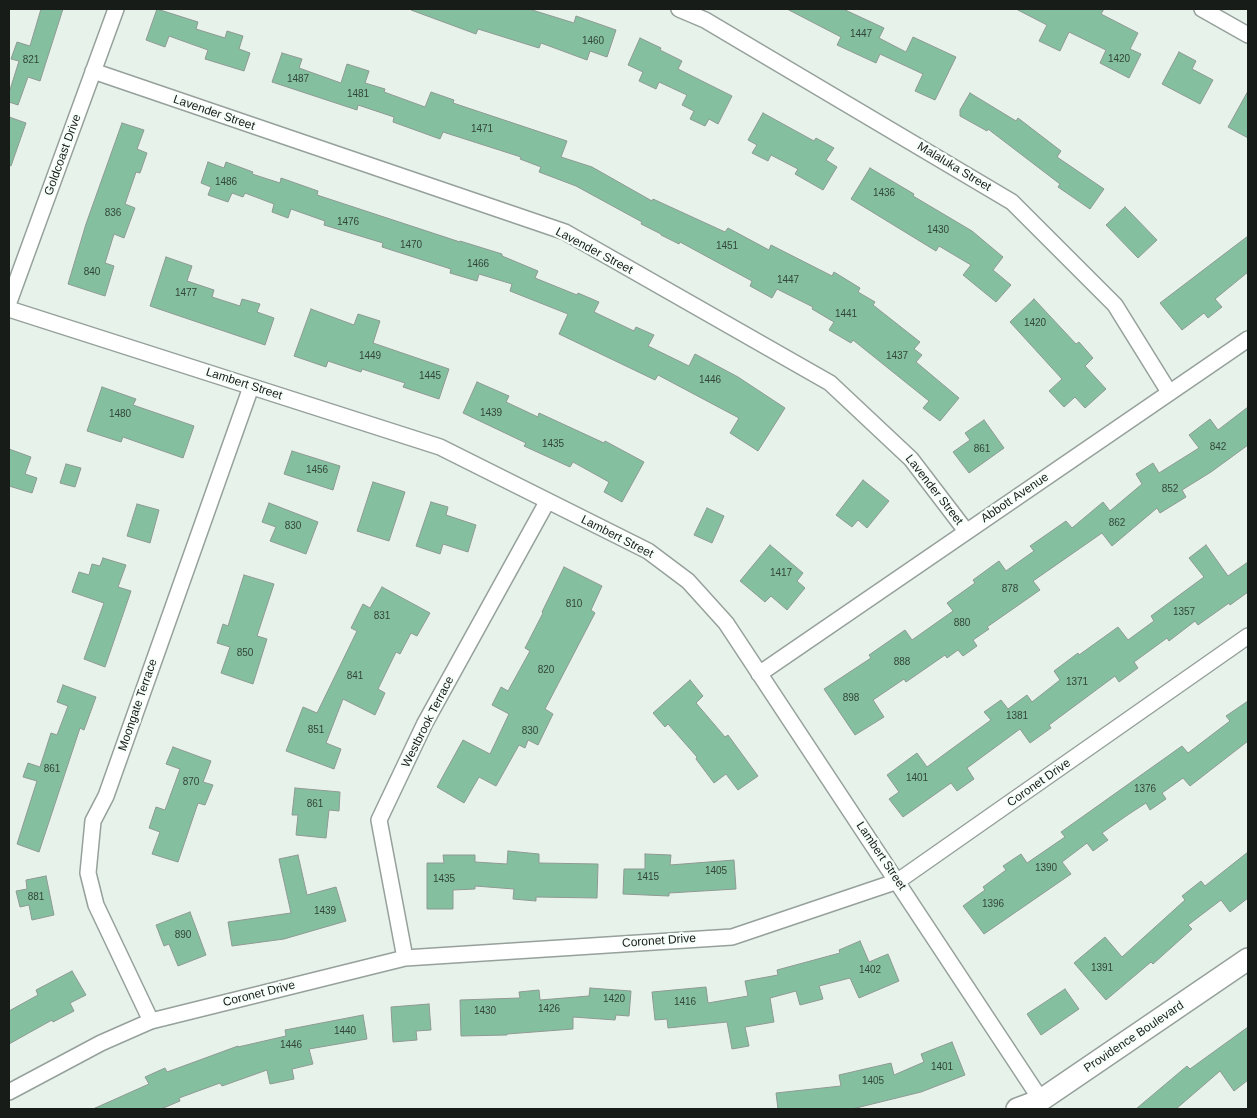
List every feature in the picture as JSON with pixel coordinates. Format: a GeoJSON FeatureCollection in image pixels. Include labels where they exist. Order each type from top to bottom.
{"type":"FeatureCollection","features":[{"type":"Feature","properties":{"kind":"main road","name":"Providence Boulevard"},"geometry":{"type":"LineString","coordinates":[[1017,1109],[1041,1100],[1248,959]]}},
{"type":"Feature","properties":{"kind":"street","name":"Goldcoast Drive"},"geometry":{"type":"LineString","coordinates":[[9,302],[116,9]]}},
{"type":"Feature","properties":{"kind":"street","name":"Malaluka Street"},"geometry":{"type":"LineString","coordinates":[[679,9],[705,20],[1012,202],[1115,305],[1169,392]]}},
{"type":"Feature","properties":{"kind":"street"},"geometry":{"type":"LineString","coordinates":[[1202,9],[1248,35]]}},
{"type":"Feature","properties":{"kind":"street","name":"Lavender Street"},"geometry":{"type":"LineString","coordinates":[[94,72],[564,232],[830,383],[911,459],[966,531]]}},
{"type":"Feature","properties":{"kind":"street","name":"Lambert Street"},"geometry":{"type":"LineString","coordinates":[[9,309],[440,447],[648,551],[688,581],[726,624],[898,881],[1041,1100]]}},
{"type":"Feature","properties":{"kind":"street","name":"Abbott Avenue"},"geometry":{"type":"LineString","coordinates":[[759,674],[1248,339]]}},
{"type":"Feature","properties":{"kind":"street","name":"Moongate Terrace"},"geometry":{"type":"LineString","coordinates":[[151,1021],[96,905],[88,873],[93,821],[106,796],[250,386]]}},
{"type":"Feature","properties":{"kind":"street","name":"Westbrook Terrace"},"geometry":{"type":"LineString","coordinates":[[405,958],[380,820],[425,723],[547,502]]}},
{"type":"Feature","properties":{"kind":"street","name":"Coronet Drive"},"geometry":{"type":"LineString","coordinates":[[9,1092],[101,1043],[151,1021],[405,958],[732,937],[898,881],[1248,636]]}},
{"type":"Feature","properties":{"kind":"building"},"geometry":{"type":"Polygon","coordinates":[[[41,9],[63,9],[40,81],[28,77],[18,105],[9,102],[9,93],[19,61],[11,59],[17,42],[30,46],[41,9]]]}},
{"type":"Feature","properties":{"kind":"building"},"geometry":{"type":"Polygon","coordinates":[[[157,9],[198,22],[196,29],[225,38],[227,31],[243,36],[239,49],[250,53],[244,71],[205,59],[208,50],[169,36],[165,47],[146,40],[157,9]]]}},
{"type":"Feature","properties":{"kind":"building"},"geometry":{"type":"Polygon","coordinates":[[[411,9],[529,9],[574,23],[576,16],[616,30],[607,57],[590,51],[587,60],[541,43],[539,48],[478,29],[476,34],[411,9]]]}},
{"type":"Feature","properties":{"kind":"building"},"geometry":{"type":"Polygon","coordinates":[[[787,9],[843,9],[884,28],[879,38],[906,52],[913,37],[956,57],[935,100],[915,91],[923,74],[880,54],[876,63],[837,45],[841,37],[787,9]]]}},
{"type":"Feature","properties":{"kind":"building"},"geometry":{"type":"Polygon","coordinates":[[[1016,9],[1104,9],[1101,14],[1138,33],[1130,49],[1141,54],[1129,78],[1100,63],[1106,50],[1069,32],[1060,51],[1039,41],[1047,25],[1016,9]]]}},
{"type":"Feature","properties":{"kind":"building"},"geometry":{"type":"Polygon","coordinates":[[[640,38],[682,61],[678,69],[732,96],[718,124],[709,119],[705,126],[690,119],[694,111],[682,105],[687,95],[659,82],[656,89],[639,81],[643,72],[628,65],[640,38]]]}},
{"type":"Feature","properties":{"kind":"building"},"geometry":{"type":"Polygon","coordinates":[[[1179,52],[1196,61],[1192,69],[1213,80],[1200,104],[1162,84],[1179,52]]]}},
{"type":"Feature","properties":{"kind":"building"},"geometry":{"type":"Polygon","coordinates":[[[282,53],[302,59],[299,68],[341,83],[347,64],[369,71],[365,83],[385,89],[384,92],[425,107],[431,92],[454,100],[453,103],[567,141],[561,157],[592,167],[652,201],[653,199],[725,232],[728,228],[769,250],[771,245],[832,276],[834,272],[860,288],[858,292],[875,302],[873,305],[920,342],[914,349],[922,355],[916,362],[959,398],[940,421],[923,408],[929,401],[853,340],[851,343],[829,330],[834,322],[812,309],[813,307],[777,289],[772,298],[750,286],[752,281],[680,242],[679,244],[661,235],[641,224],[642,222],[576,186],[539,172],[541,167],[520,159],[521,157],[443,132],[440,139],[393,122],[394,117],[358,105],[357,110],[272,82],[282,53]]]}},
{"type":"Feature","properties":{"kind":"building"},"geometry":{"type":"Polygon","coordinates":[[[1248,91],[1248,138],[1228,127],[1248,91]]]}},
{"type":"Feature","properties":{"kind":"building"},"geometry":{"type":"Polygon","coordinates":[[[970,93],[1016,121],[1018,118],[1061,151],[1057,157],[1104,189],[1090,209],[1058,187],[1060,184],[988,129],[987,131],[960,116],[960,110],[970,93]]]}},
{"type":"Feature","properties":{"kind":"building"},"geometry":{"type":"Polygon","coordinates":[[[763,113],[814,141],[816,138],[834,148],[826,160],[837,167],[823,190],[795,174],[798,169],[771,155],[768,161],[752,153],[757,145],[748,140],[763,113]]]}},
{"type":"Feature","properties":{"kind":"building"},"geometry":{"type":"Polygon","coordinates":[[[9,117],[26,123],[11,166],[9,165],[9,117]]]}},
{"type":"Feature","properties":{"kind":"building"},"geometry":{"type":"Polygon","coordinates":[[[122,123],[144,130],[137,149],[147,153],[140,173],[136,172],[125,204],[135,208],[124,238],[114,234],[105,263],[114,266],[105,296],[68,284],[86,224],[122,123]]]}},
{"type":"Feature","properties":{"kind":"building"},"geometry":{"type":"Polygon","coordinates":[[[208,162],[224,168],[226,162],[253,172],[252,174],[280,183],[281,178],[318,191],[317,195],[502,254],[502,256],[538,271],[535,278],[599,302],[594,312],[634,331],[636,327],[654,335],[648,346],[689,366],[695,354],[738,377],[785,408],[758,451],[730,433],[739,418],[658,375],[655,380],[559,334],[568,314],[510,291],[512,284],[479,274],[477,281],[450,273],[451,269],[382,247],[383,243],[324,225],[325,221],[291,209],[288,218],[272,212],[274,204],[245,193],[243,197],[232,193],[228,202],[208,195],[211,187],[201,183],[208,162]]]}},
{"type":"Feature","properties":{"kind":"building"},"geometry":{"type":"Polygon","coordinates":[[[870,168],[972,231],[1003,257],[993,270],[1011,285],[996,302],[963,275],[971,265],[939,246],[936,251],[851,199],[870,168]]]}},
{"type":"Feature","properties":{"kind":"building"},"geometry":{"type":"Polygon","coordinates":[[[1125,207],[1157,240],[1138,258],[1106,225],[1125,207]]]}},
{"type":"Feature","properties":{"kind":"building"},"geometry":{"type":"Polygon","coordinates":[[[1248,236],[1248,272],[1215,299],[1222,307],[1208,318],[1204,313],[1182,330],[1160,303],[1248,236]]]}},
{"type":"Feature","properties":{"kind":"building"},"geometry":{"type":"Polygon","coordinates":[[[166,257],[192,266],[187,281],[214,290],[212,297],[240,306],[242,299],[260,304],[257,312],[274,318],[265,345],[150,306],[166,257]]]}},
{"type":"Feature","properties":{"kind":"building"},"geometry":{"type":"Polygon","coordinates":[[[1034,299],[1076,344],[1079,342],[1093,358],[1085,366],[1106,389],[1085,408],[1075,397],[1064,407],[1049,391],[1062,379],[1010,322],[1034,299]]]}},
{"type":"Feature","properties":{"kind":"building"},"geometry":{"type":"Polygon","coordinates":[[[311,309],[354,325],[358,314],[380,321],[373,343],[449,369],[439,399],[403,387],[405,383],[362,369],[361,372],[328,361],[326,367],[294,356],[311,309]]]}},
{"type":"Feature","properties":{"kind":"building"},"geometry":{"type":"Polygon","coordinates":[[[477,382],[509,396],[506,402],[538,417],[539,413],[604,443],[605,441],[644,462],[622,502],[604,492],[609,482],[573,462],[570,467],[524,446],[526,443],[463,413],[477,382]]]}},
{"type":"Feature","properties":{"kind":"building"},"geometry":{"type":"Polygon","coordinates":[[[102,387],[136,399],[133,405],[194,426],[183,458],[123,437],[121,442],[87,431],[102,387]]]}},
{"type":"Feature","properties":{"kind":"building"},"geometry":{"type":"Polygon","coordinates":[[[1248,407],[1248,445],[1182,490],[1186,497],[1160,513],[1157,508],[1112,546],[1102,533],[1033,581],[1040,590],[987,627],[989,629],[973,640],[977,646],[963,656],[958,650],[947,658],[945,655],[906,682],[904,679],[873,700],[884,717],[855,735],[824,689],[871,658],[869,655],[905,630],[912,640],[953,611],[947,603],[975,583],[973,580],[999,561],[1006,571],[1034,551],[1030,546],[1066,521],[1072,528],[1103,502],[1110,511],[1142,484],[1136,474],[1153,463],[1159,473],[1199,448],[1189,435],[1210,419],[1218,430],[1248,407]]]}},
{"type":"Feature","properties":{"kind":"building"},"geometry":{"type":"Polygon","coordinates":[[[984,420],[1004,448],[969,473],[953,452],[970,440],[965,433],[984,420]]]}},
{"type":"Feature","properties":{"kind":"building"},"geometry":{"type":"Polygon","coordinates":[[[9,449],[31,457],[25,474],[37,478],[32,493],[9,486],[9,449]]]}},
{"type":"Feature","properties":{"kind":"building"},"geometry":{"type":"Polygon","coordinates":[[[292,451],[340,466],[333,490],[284,474],[292,451]]]}},
{"type":"Feature","properties":{"kind":"building"},"geometry":{"type":"Polygon","coordinates":[[[66,464],[81,468],[75,487],[60,483],[66,464]]]}},
{"type":"Feature","properties":{"kind":"building"},"geometry":{"type":"Polygon","coordinates":[[[863,480],[889,501],[867,528],[858,520],[852,527],[836,515],[863,480]]]}},
{"type":"Feature","properties":{"kind":"building"},"geometry":{"type":"Polygon","coordinates":[[[373,482],[405,492],[389,541],[357,531],[373,482]]]}},
{"type":"Feature","properties":{"kind":"building"},"geometry":{"type":"Polygon","coordinates":[[[431,502],[448,507],[446,515],[476,525],[468,552],[443,544],[440,554],[416,546],[431,502]]]}},
{"type":"Feature","properties":{"kind":"building"},"geometry":{"type":"Polygon","coordinates":[[[269,503],[318,522],[306,554],[270,541],[276,527],[262,522],[269,503]]]}},
{"type":"Feature","properties":{"kind":"building"},"geometry":{"type":"Polygon","coordinates":[[[137,504],[159,510],[150,543],[127,536],[137,504]]]}},
{"type":"Feature","properties":{"kind":"building"},"geometry":{"type":"Polygon","coordinates":[[[707,508],[724,516],[712,543],[694,535],[707,508]]]}},
{"type":"Feature","properties":{"kind":"building"},"geometry":{"type":"Polygon","coordinates":[[[770,545],[803,573],[797,581],[805,588],[787,610],[771,596],[765,602],[740,581],[770,545]]]}},
{"type":"Feature","properties":{"kind":"building"},"geometry":{"type":"Polygon","coordinates":[[[1206,545],[1228,576],[1248,562],[1248,592],[1198,625],[1195,621],[1169,641],[1167,638],[1134,662],[1138,668],[1119,682],[1115,676],[1049,725],[1051,728],[1030,743],[1020,729],[967,768],[974,779],[957,791],[951,783],[903,817],[889,799],[899,792],[887,775],[917,753],[927,767],[991,720],[984,712],[1001,700],[1008,709],[1027,695],[1032,702],[1060,680],[1054,671],[1118,627],[1128,640],[1154,621],[1151,616],[1204,577],[1189,558],[1206,545]]]}},
{"type":"Feature","properties":{"kind":"building"},"geometry":{"type":"Polygon","coordinates":[[[103,558],[126,565],[118,587],[131,591],[105,667],[84,659],[104,603],[72,592],[79,572],[89,575],[92,564],[100,566],[103,558]]]}},
{"type":"Feature","properties":{"kind":"building"},"geometry":{"type":"Polygon","coordinates":[[[564,567],[602,586],[591,610],[595,613],[545,709],[553,714],[538,745],[528,740],[525,748],[519,745],[496,786],[479,777],[464,803],[437,787],[463,740],[490,754],[509,714],[492,705],[501,687],[508,691],[530,651],[525,648],[564,567]]]}},
{"type":"Feature","properties":{"kind":"building"},"geometry":{"type":"Polygon","coordinates":[[[244,575],[274,584],[257,636],[267,639],[253,684],[221,673],[230,647],[217,643],[223,624],[228,626],[244,575]]]}},
{"type":"Feature","properties":{"kind":"building"},"geometry":{"type":"Polygon","coordinates":[[[382,587],[430,613],[417,636],[411,633],[400,654],[396,652],[378,689],[385,693],[375,715],[343,699],[326,743],[341,749],[334,769],[286,751],[303,707],[317,713],[357,631],[351,628],[363,604],[370,608],[382,587]]]}},
{"type":"Feature","properties":{"kind":"building"},"geometry":{"type":"Polygon","coordinates":[[[690,680],[703,696],[696,703],[725,737],[728,735],[758,776],[738,790],[726,774],[714,783],[696,759],[697,757],[668,724],[665,727],[653,713],[690,680]]]}},
{"type":"Feature","properties":{"kind":"building"},"geometry":{"type":"Polygon","coordinates":[[[63,685],[96,697],[84,730],[80,728],[39,852],[17,844],[37,781],[23,777],[28,763],[40,767],[51,733],[57,735],[68,706],[57,702],[63,685]]]}},
{"type":"Feature","properties":{"kind":"building"},"geometry":{"type":"Polygon","coordinates":[[[1248,701],[1248,741],[1190,786],[1183,778],[1162,793],[1166,799],[1150,810],[1146,803],[1102,833],[1108,840],[1093,851],[1087,843],[1062,862],[1071,874],[984,934],[963,906],[985,890],[983,887],[1006,870],[1003,866],[1021,854],[1027,863],[1065,837],[1061,832],[1182,746],[1188,753],[1230,721],[1226,716],[1248,701]]]}},
{"type":"Feature","properties":{"kind":"building"},"geometry":{"type":"Polygon","coordinates":[[[173,747],[211,761],[203,782],[213,785],[205,805],[198,803],[178,862],[152,854],[160,832],[149,828],[156,807],[165,810],[180,769],[166,764],[173,747]]]}},
{"type":"Feature","properties":{"kind":"building"},"geometry":{"type":"Polygon","coordinates":[[[295,788],[340,792],[339,811],[329,810],[326,838],[296,835],[298,815],[292,815],[295,788]]]}},
{"type":"Feature","properties":{"kind":"building"},"geometry":{"type":"Polygon","coordinates":[[[508,851],[539,854],[539,863],[598,864],[597,898],[536,897],[536,901],[513,899],[514,889],[475,886],[475,889],[453,890],[453,909],[427,909],[427,863],[444,863],[443,855],[475,855],[475,862],[507,864],[508,851]]]}},
{"type":"Feature","properties":{"kind":"building"},"geometry":{"type":"Polygon","coordinates":[[[1248,852],[1248,898],[1230,912],[1221,900],[1188,925],[1192,929],[1153,964],[1151,962],[1106,1000],[1074,963],[1105,937],[1122,957],[1185,900],[1182,896],[1201,881],[1205,886],[1248,852]]]}},
{"type":"Feature","properties":{"kind":"building"},"geometry":{"type":"Polygon","coordinates":[[[645,854],[671,855],[670,865],[734,860],[736,889],[669,893],[669,896],[623,894],[624,869],[645,869],[645,854]]]}},
{"type":"Feature","properties":{"kind":"building"},"geometry":{"type":"Polygon","coordinates":[[[298,855],[307,895],[336,887],[346,921],[284,939],[232,946],[228,922],[291,913],[279,859],[298,855]]]}},
{"type":"Feature","properties":{"kind":"building"},"geometry":{"type":"Polygon","coordinates":[[[46,876],[54,915],[32,920],[29,905],[20,907],[16,891],[27,889],[26,880],[46,876]]]}},
{"type":"Feature","properties":{"kind":"building"},"geometry":{"type":"Polygon","coordinates":[[[190,912],[206,955],[178,966],[169,944],[164,946],[156,925],[190,912]]]}},
{"type":"Feature","properties":{"kind":"building"},"geometry":{"type":"Polygon","coordinates":[[[860,941],[869,962],[888,954],[899,981],[859,998],[850,978],[819,986],[823,999],[800,1005],[796,991],[770,998],[774,1022],[745,1027],[749,1046],[732,1049],[727,1022],[668,1028],[667,1019],[655,1020],[652,992],[706,987],[708,1003],[748,996],[745,981],[778,975],[777,970],[840,953],[839,950],[860,941]]]}},
{"type":"Feature","properties":{"kind":"building"},"geometry":{"type":"Polygon","coordinates":[[[72,971],[86,995],[70,1003],[74,1011],[53,1022],[52,1020],[9,1044],[9,1011],[38,995],[36,990],[72,971]]]}},
{"type":"Feature","properties":{"kind":"building"},"geometry":{"type":"Polygon","coordinates":[[[590,988],[631,991],[629,1016],[616,1015],[615,1020],[573,1017],[573,1029],[507,1035],[461,1036],[460,1000],[520,998],[519,992],[539,990],[540,1000],[589,996],[590,988]]]}},
{"type":"Feature","properties":{"kind":"building"},"geometry":{"type":"Polygon","coordinates":[[[1065,989],[1079,1009],[1041,1035],[1027,1014],[1065,989]]]}},
{"type":"Feature","properties":{"kind":"building"},"geometry":{"type":"Polygon","coordinates":[[[429,1004],[431,1030],[416,1031],[417,1040],[393,1042],[391,1007],[429,1004]]]}},
{"type":"Feature","properties":{"kind":"building"},"geometry":{"type":"Polygon","coordinates":[[[363,1015],[367,1039],[309,1049],[313,1064],[292,1069],[294,1079],[270,1084],[267,1070],[222,1086],[220,1083],[179,1098],[180,1101],[161,1109],[93,1109],[149,1084],[145,1077],[165,1068],[167,1072],[238,1046],[286,1036],[285,1030],[363,1015]]]}},
{"type":"Feature","properties":{"kind":"building"},"geometry":{"type":"Polygon","coordinates":[[[1248,1027],[1248,1080],[1234,1091],[1220,1071],[1176,1109],[1136,1109],[1187,1066],[1190,1069],[1248,1027]]]}},
{"type":"Feature","properties":{"kind":"building"},"geometry":{"type":"Polygon","coordinates":[[[952,1042],[965,1075],[921,1092],[852,1109],[778,1109],[776,1093],[841,1086],[839,1075],[891,1063],[894,1075],[924,1062],[921,1054],[952,1042]]]}}]}
